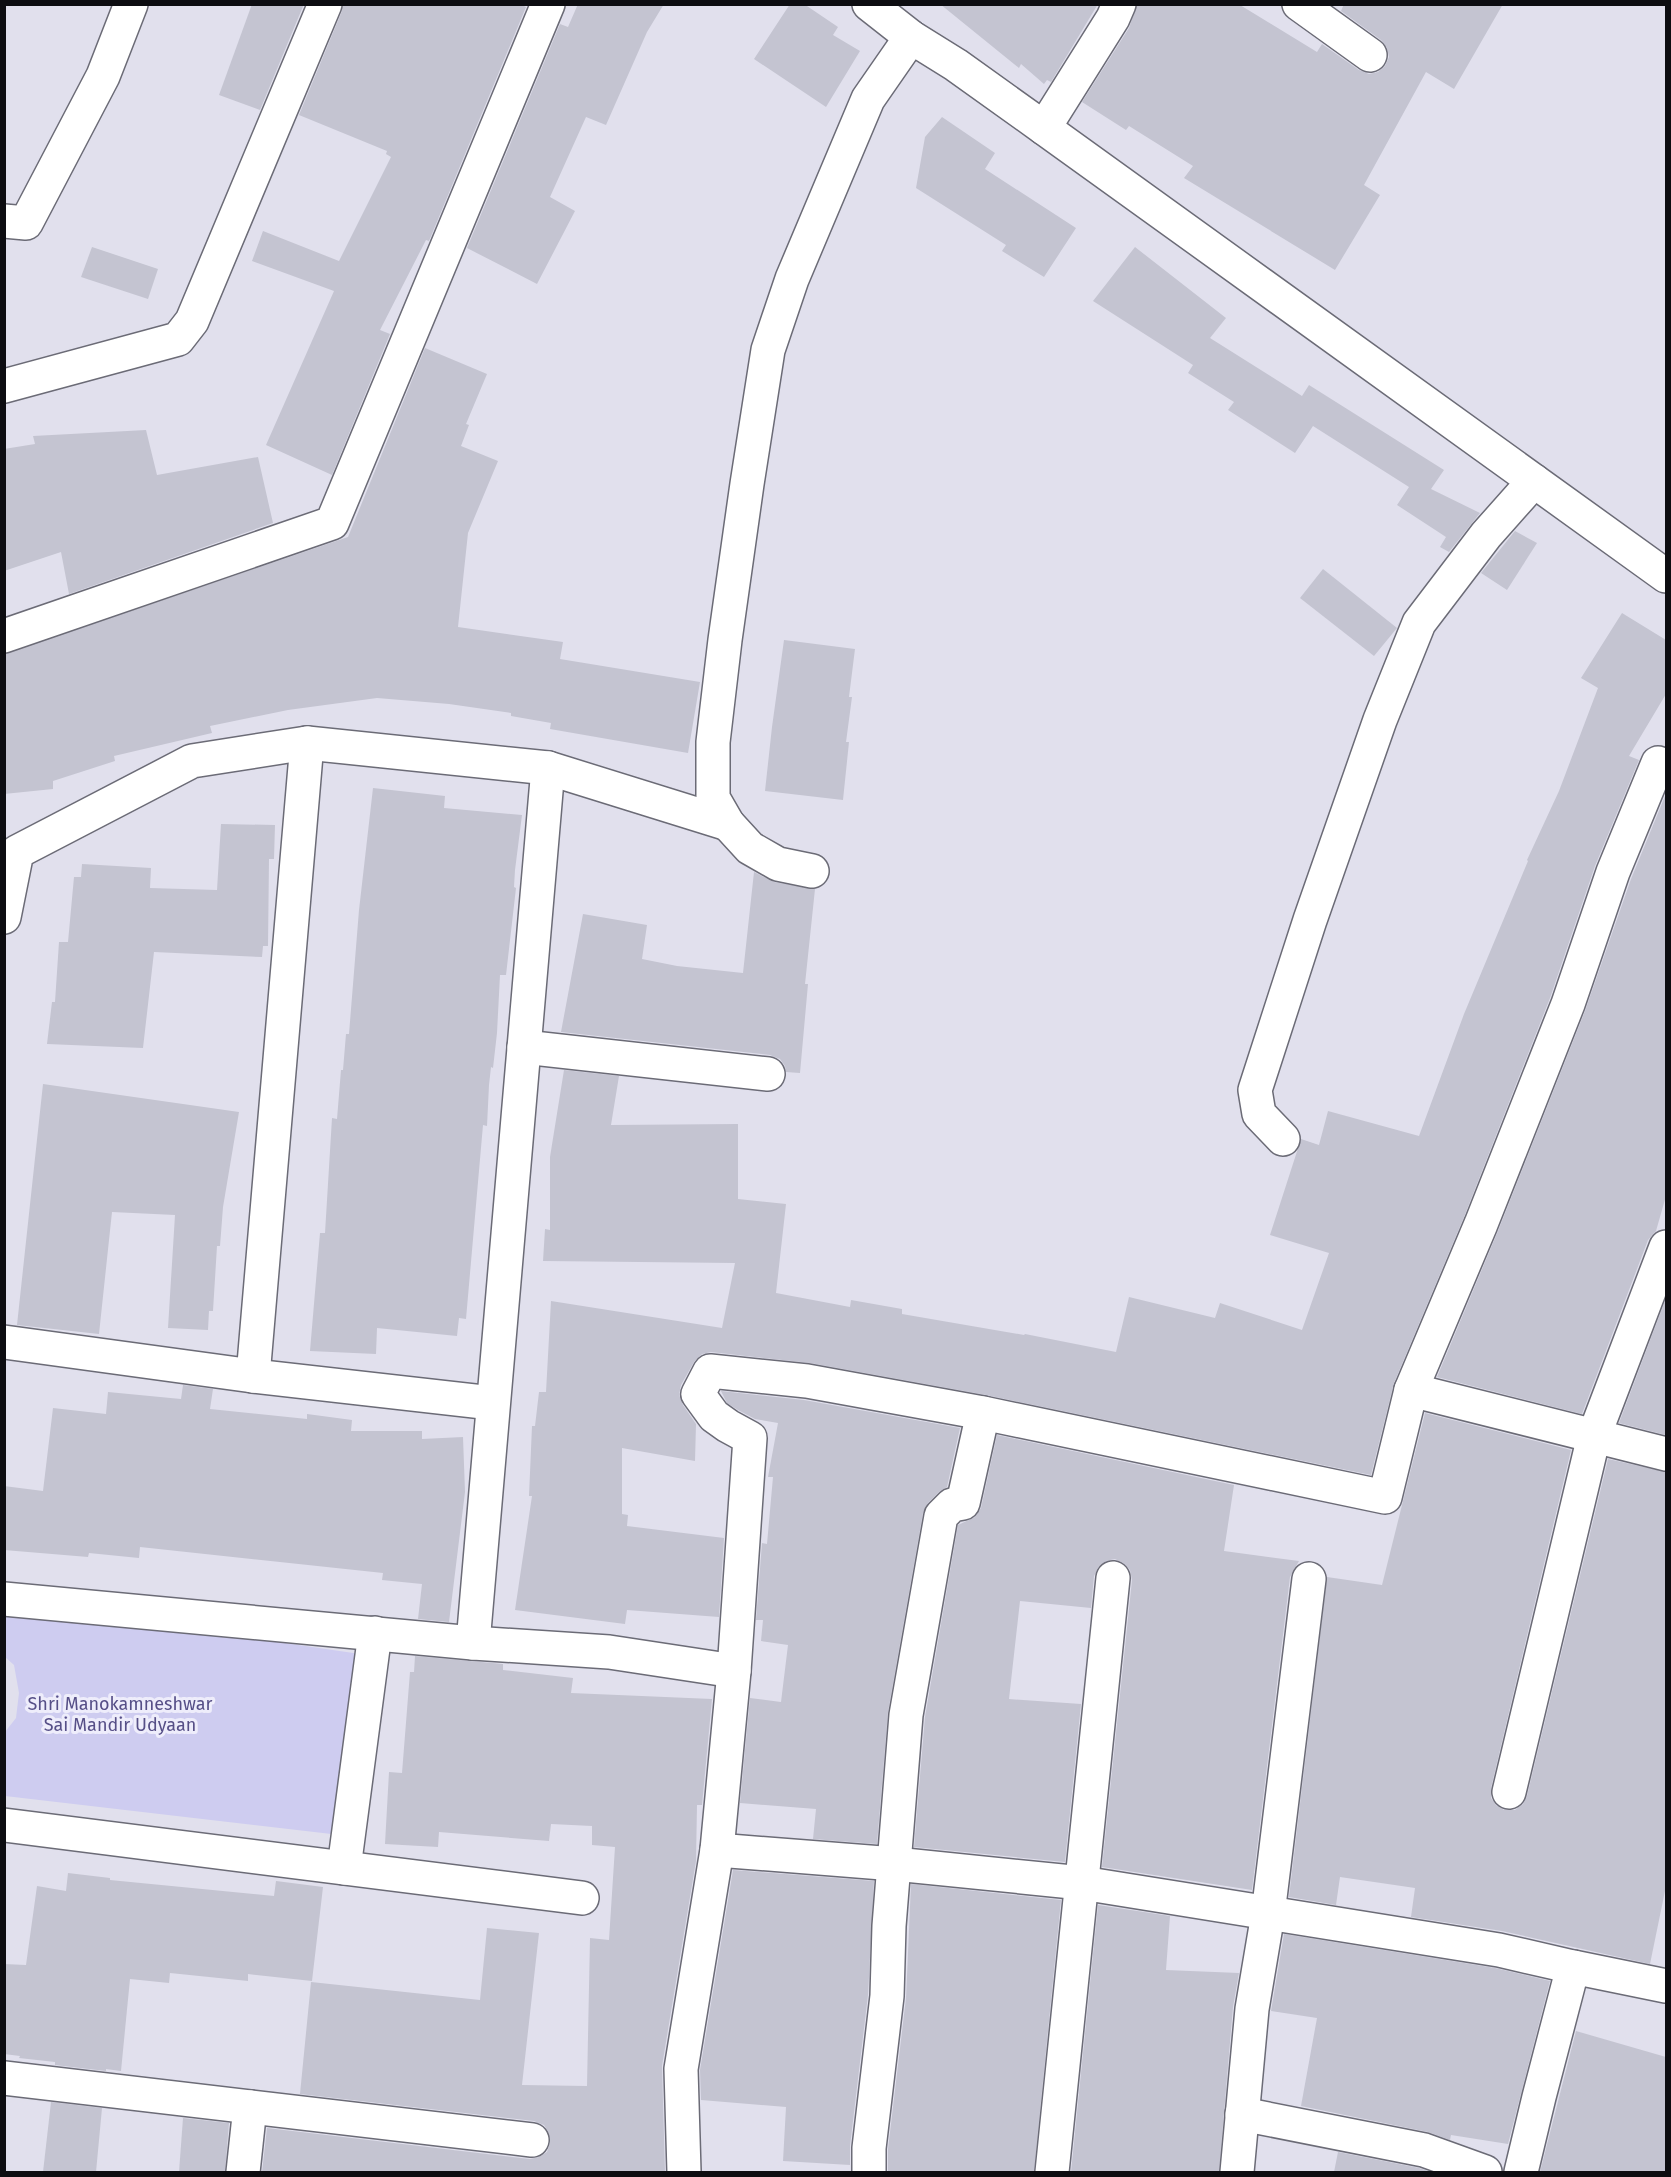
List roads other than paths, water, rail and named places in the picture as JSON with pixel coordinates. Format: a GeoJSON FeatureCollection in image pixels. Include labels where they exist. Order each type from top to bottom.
{"type":"FeatureCollection","features":[{"type":"Feature","properties":{"kind":"street"},"geometry":{"type":"LineString","coordinates":[[4,221],[26,223],[103,76],[132,4]]}},
{"type":"Feature","properties":{"kind":"street"},"geometry":{"type":"LineString","coordinates":[[4,386],[178,339],[192,321],[325,4]]}},
{"type":"Feature","properties":{"kind":"street"},"geometry":{"type":"LineString","coordinates":[[4,636],[332,523],[548,4]]}},
{"type":"Feature","properties":{"kind":"street"},"geometry":{"type":"LineString","coordinates":[[869,4],[911,38],[956,65],[1666,576]]}},
{"type":"Feature","properties":{"kind":"street"},"geometry":{"type":"LineString","coordinates":[[1044,128],[1113,18],[1119,4]]}},
{"type":"Feature","properties":{"kind":"street"},"geometry":{"type":"LineString","coordinates":[[1299,4],[1370,55]]}},
{"type":"Feature","properties":{"kind":"street"},"geometry":{"type":"LineString","coordinates":[[812,871],[778,864],[750,848],[728,824],[713,798],[713,742],[747,484],[768,350],[792,279],[868,99],[911,38]]}},
{"type":"Feature","properties":{"kind":"street"},"geometry":{"type":"LineString","coordinates":[[1283,1139],[1259,1114],[1255,1090],[1310,920],[1380,720],[1419,623],[1486,535],[1534,481]]}},
{"type":"Feature","properties":{"kind":"street"},"geometry":{"type":"LineString","coordinates":[[4,917],[11,854],[192,761],[307,743],[548,768],[728,824]]}},
{"type":"Feature","properties":{"kind":"street"},"geometry":{"type":"LineString","coordinates":[[253,1376],[307,743]]}},
{"type":"Feature","properties":{"kind":"street"},"geometry":{"type":"LineString","coordinates":[[684,2172],[681,2069],[717,1850],[734,1671],[750,1438],[714,1416],[698,1394],[710,1371],[807,1381],[983,1413],[1385,1497],[1411,1390],[1486,1213],[1568,1004],[1613,872],[1658,763]]}},
{"type":"Feature","properties":{"kind":"street"},"geometry":{"type":"LineString","coordinates":[[473,1643],[548,768]]}},
{"type":"Feature","properties":{"kind":"street"},"geometry":{"type":"LineString","coordinates":[[524,1047],[768,1074]]}},
{"type":"Feature","properties":{"kind":"street"},"geometry":{"type":"LineString","coordinates":[[1509,1792],[1594,1436],[1666,1247]]}},
{"type":"Feature","properties":{"kind":"street"},"geometry":{"type":"LineString","coordinates":[[4,1342],[253,1376],[492,1403]]}},
{"type":"Feature","properties":{"kind":"street"},"geometry":{"type":"LineString","coordinates":[[1411,1390],[1666,1454]]}},
{"type":"Feature","properties":{"kind":"street"},"geometry":{"type":"LineString","coordinates":[[868,2172],[887,1996],[889,1926],[906,1715],[941,1516],[952,1505],[963,1503],[983,1413]]}},
{"type":"Feature","properties":{"kind":"street"},"geometry":{"type":"LineString","coordinates":[[1052,2172],[1113,1578]]}},
{"type":"Feature","properties":{"kind":"street"},"geometry":{"type":"LineString","coordinates":[[1237,2172],[1252,2009],[1268,1914],[1309,1579]]}},
{"type":"Feature","properties":{"kind":"street"},"geometry":{"type":"LineString","coordinates":[[4,1599],[473,1643],[609,1652],[734,1671]]}},
{"type":"Feature","properties":{"kind":"street"},"geometry":{"type":"LineString","coordinates":[[344,1868],[375,1633]]}},
{"type":"Feature","properties":{"kind":"street"},"geometry":{"type":"LineString","coordinates":[[4,1825],[582,1898]]}},
{"type":"Feature","properties":{"kind":"street"},"geometry":{"type":"LineString","coordinates":[[717,1850],[895,1864],[1082,1883],[1499,1950],[1666,1986]]}},
{"type":"Feature","properties":{"kind":"street"},"geometry":{"type":"LineString","coordinates":[[1521,2172],[1573,1967]]}},
{"type":"Feature","properties":{"kind":"street"},"geometry":{"type":"LineString","coordinates":[[4,2078],[532,2140]]}},
{"type":"Feature","properties":{"kind":"street"},"geometry":{"type":"LineString","coordinates":[[243,2172],[250,2107]]}},
{"type":"Feature","properties":{"kind":"street"},"geometry":{"type":"LineString","coordinates":[[1242,2114],[1424,2150],[1485,2172]]}},
{"type":"Feature","properties":{"kind":"park label","name":"Shri Manokamneshwar Sai Mandir Udyaan"},"geometry":{"type":"Point","coordinates":[120,1714]}}]}
